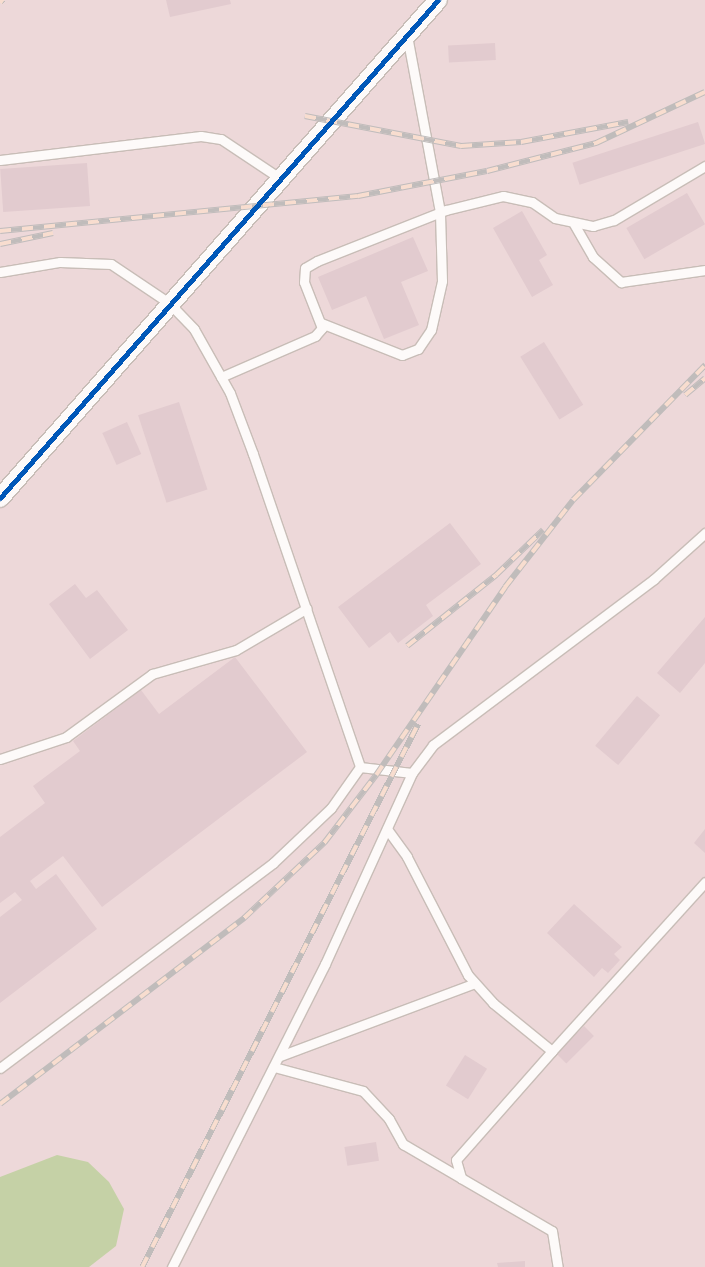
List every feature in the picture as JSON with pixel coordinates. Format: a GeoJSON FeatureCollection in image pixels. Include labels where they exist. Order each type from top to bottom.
{"type":"FeatureCollection","features":[{"type":"Feature","properties":{"kind":"street"},"geometry":{"type":"LineString","coordinates":[[0,498],[278,177],[438,0]]}},
{"type":"Feature","properties":{"kind":"lane"},"geometry":{"type":"LineString","coordinates":[[407,34],[440,212],[442,281],[431,330],[418,349],[391,354],[321,323],[304,282],[304,268],[440,212],[503,196],[532,202],[574,224],[593,226],[614,220],[705,166]]}},
{"type":"Feature","properties":{"kind":"lane"},"geometry":{"type":"LineString","coordinates":[[0,160],[201,136],[221,139],[278,177]]}},
{"type":"Feature","properties":{"kind":"lane"},"geometry":{"type":"LineString","coordinates":[[574,224],[597,262],[621,282],[705,270]]}},
{"type":"Feature","properties":{"kind":"lane"},"geometry":{"type":"LineString","coordinates":[[0,272],[60,262],[111,264],[169,303],[194,328],[221,377],[307,608],[360,767]]}},
{"type":"Feature","properties":{"kind":"lane"},"geometry":{"type":"LineString","coordinates":[[221,377],[315,336],[321,323]]}},
{"type":"Feature","properties":{"kind":"lane"},"geometry":{"type":"LineString","coordinates":[[172,1267],[280,1056],[412,774],[433,744],[654,579],[705,533]]}},
{"type":"Feature","properties":{"kind":"lane"},"geometry":{"type":"LineString","coordinates":[[0,759],[66,737],[160,670],[236,650],[307,608]]}},
{"type":"Feature","properties":{"kind":"lane"},"geometry":{"type":"LineString","coordinates":[[360,767],[412,774]]}},
{"type":"Feature","properties":{"kind":"lane"},"geometry":{"type":"LineString","coordinates":[[0,1068],[273,863],[331,808],[360,767]]}},
{"type":"Feature","properties":{"kind":"lane"},"geometry":{"type":"LineString","coordinates":[[387,829],[404,850],[460,964],[493,1004],[552,1052]]}},
{"type":"Feature","properties":{"kind":"lane"},"geometry":{"type":"LineString","coordinates":[[462,1178],[456,1160],[705,882]]}},
{"type":"Feature","properties":{"kind":"lane"},"geometry":{"type":"LineString","coordinates":[[280,1056],[475,983]]}},
{"type":"Feature","properties":{"kind":"lane"},"geometry":{"type":"LineString","coordinates":[[274,1067],[363,1091],[389,1119],[403,1144],[544,1222],[557,1246],[558,1267]]}},
{"type":"Feature","properties":{"kind":"shaded area"},"geometry":{"type":"Polygon","coordinates":[[[0,0],[705,0],[705,1267],[0,1267],[0,0]]]}},
{"type":"Feature","properties":{"kind":"green space"},"geometry":{"type":"Polygon","coordinates":[[[57,1155],[88,1162],[109,1182],[124,1209],[116,1246],[89,1267],[0,1267],[0,1177],[57,1155]]]}},
{"type":"Feature","properties":{"kind":"building"},"geometry":{"type":"Polygon","coordinates":[[[166,0],[230,0],[231,4],[170,17],[166,0]]]}},
{"type":"Feature","properties":{"kind":"building"},"geometry":{"type":"Polygon","coordinates":[[[495,43],[496,60],[449,62],[448,45],[495,43]]]}},
{"type":"Feature","properties":{"kind":"building"},"geometry":{"type":"Polygon","coordinates":[[[698,122],[705,144],[580,185],[572,163],[698,122]]]}},
{"type":"Feature","properties":{"kind":"building"},"geometry":{"type":"Polygon","coordinates":[[[87,163],[90,206],[3,212],[0,169],[87,163]]]}},
{"type":"Feature","properties":{"kind":"building"},"geometry":{"type":"Polygon","coordinates":[[[687,193],[705,224],[644,259],[626,228],[687,193]]]}},
{"type":"Feature","properties":{"kind":"building"},"geometry":{"type":"Polygon","coordinates":[[[522,211],[547,255],[539,260],[553,285],[532,297],[493,228],[522,211]]]}},
{"type":"Feature","properties":{"kind":"building"},"geometry":{"type":"Polygon","coordinates":[[[413,237],[428,271],[401,282],[419,325],[384,339],[366,296],[332,310],[318,277],[413,237]]]}},
{"type":"Feature","properties":{"kind":"building"},"geometry":{"type":"Polygon","coordinates":[[[544,342],[583,405],[559,420],[520,357],[544,342]]]}},
{"type":"Feature","properties":{"kind":"building"},"geometry":{"type":"Polygon","coordinates":[[[179,402],[207,489],[167,503],[138,415],[179,402]]]}},
{"type":"Feature","properties":{"kind":"building"},"geometry":{"type":"Polygon","coordinates":[[[127,422],[141,454],[117,465],[102,433],[127,422]]]}},
{"type":"Feature","properties":{"kind":"building"},"geometry":{"type":"Polygon","coordinates":[[[450,523],[481,564],[426,605],[433,616],[398,643],[390,632],[369,648],[338,607],[450,523]]]}},
{"type":"Feature","properties":{"kind":"building"},"geometry":{"type":"Polygon","coordinates":[[[75,584],[86,598],[97,590],[128,630],[90,659],[49,604],[75,584]]]}},
{"type":"Feature","properties":{"kind":"building"},"geometry":{"type":"Polygon","coordinates":[[[705,617],[705,663],[680,693],[657,673],[705,617]]]}},
{"type":"Feature","properties":{"kind":"building"},"geometry":{"type":"Polygon","coordinates":[[[235,657],[307,752],[102,907],[63,856],[30,881],[36,889],[56,874],[97,929],[0,1003],[0,917],[22,900],[15,892],[0,903],[0,837],[45,803],[33,786],[80,751],[73,741],[141,690],[159,714],[235,657]]]}},
{"type":"Feature","properties":{"kind":"building"},"geometry":{"type":"Polygon","coordinates":[[[637,696],[660,715],[618,765],[595,746],[637,696]]]}},
{"type":"Feature","properties":{"kind":"building"},"geometry":{"type":"Polygon","coordinates":[[[705,829],[705,853],[694,843],[705,829]]]}},
{"type":"Feature","properties":{"kind":"building"},"geometry":{"type":"Polygon","coordinates":[[[574,904],[622,947],[614,954],[620,960],[608,973],[602,968],[594,977],[547,933],[574,904]]]}},
{"type":"Feature","properties":{"kind":"building"},"geometry":{"type":"Polygon","coordinates":[[[584,1026],[594,1036],[566,1063],[556,1054],[584,1026]]]}},
{"type":"Feature","properties":{"kind":"building"},"geometry":{"type":"Polygon","coordinates":[[[465,1055],[487,1069],[468,1099],[446,1086],[465,1055]]]}},
{"type":"Feature","properties":{"kind":"building"},"geometry":{"type":"Polygon","coordinates":[[[376,1142],[379,1161],[347,1166],[344,1147],[376,1142]]]}},
{"type":"Feature","properties":{"kind":"building"},"geometry":{"type":"Polygon","coordinates":[[[525,1261],[525,1267],[498,1267],[497,1263],[525,1261]]]}},
{"type":"Feature","properties":{"kind":"railway"},"geometry":{"type":"LineString","coordinates":[[0,231],[358,196],[487,171],[596,143],[705,92]]}},
{"type":"Feature","properties":{"kind":"railway"},"geometry":{"type":"LineString","coordinates":[[305,116],[461,146],[521,142],[628,122]]}},
{"type":"Feature","properties":{"kind":"railway"},"geometry":{"type":"LineString","coordinates":[[0,244],[53,233]]}},
{"type":"Feature","properties":{"kind":"railway"},"geometry":{"type":"LineString","coordinates":[[0,1104],[244,918],[324,843],[376,775],[505,587],[573,500],[705,365]]}},
{"type":"Feature","properties":{"kind":"railway"},"geometry":{"type":"LineString","coordinates":[[685,395],[705,378]]}},
{"type":"Feature","properties":{"kind":"railway"},"geometry":{"type":"LineString","coordinates":[[407,646],[496,575],[543,530]]}},
{"type":"Feature","properties":{"kind":"railway"},"geometry":{"type":"LineString","coordinates":[[142,1267],[418,724]]}},
{"type":"Feature","properties":{"kind":"cycle path"},"geometry":{"type":"LineString","coordinates":[[0,498],[438,0]]}}]}
